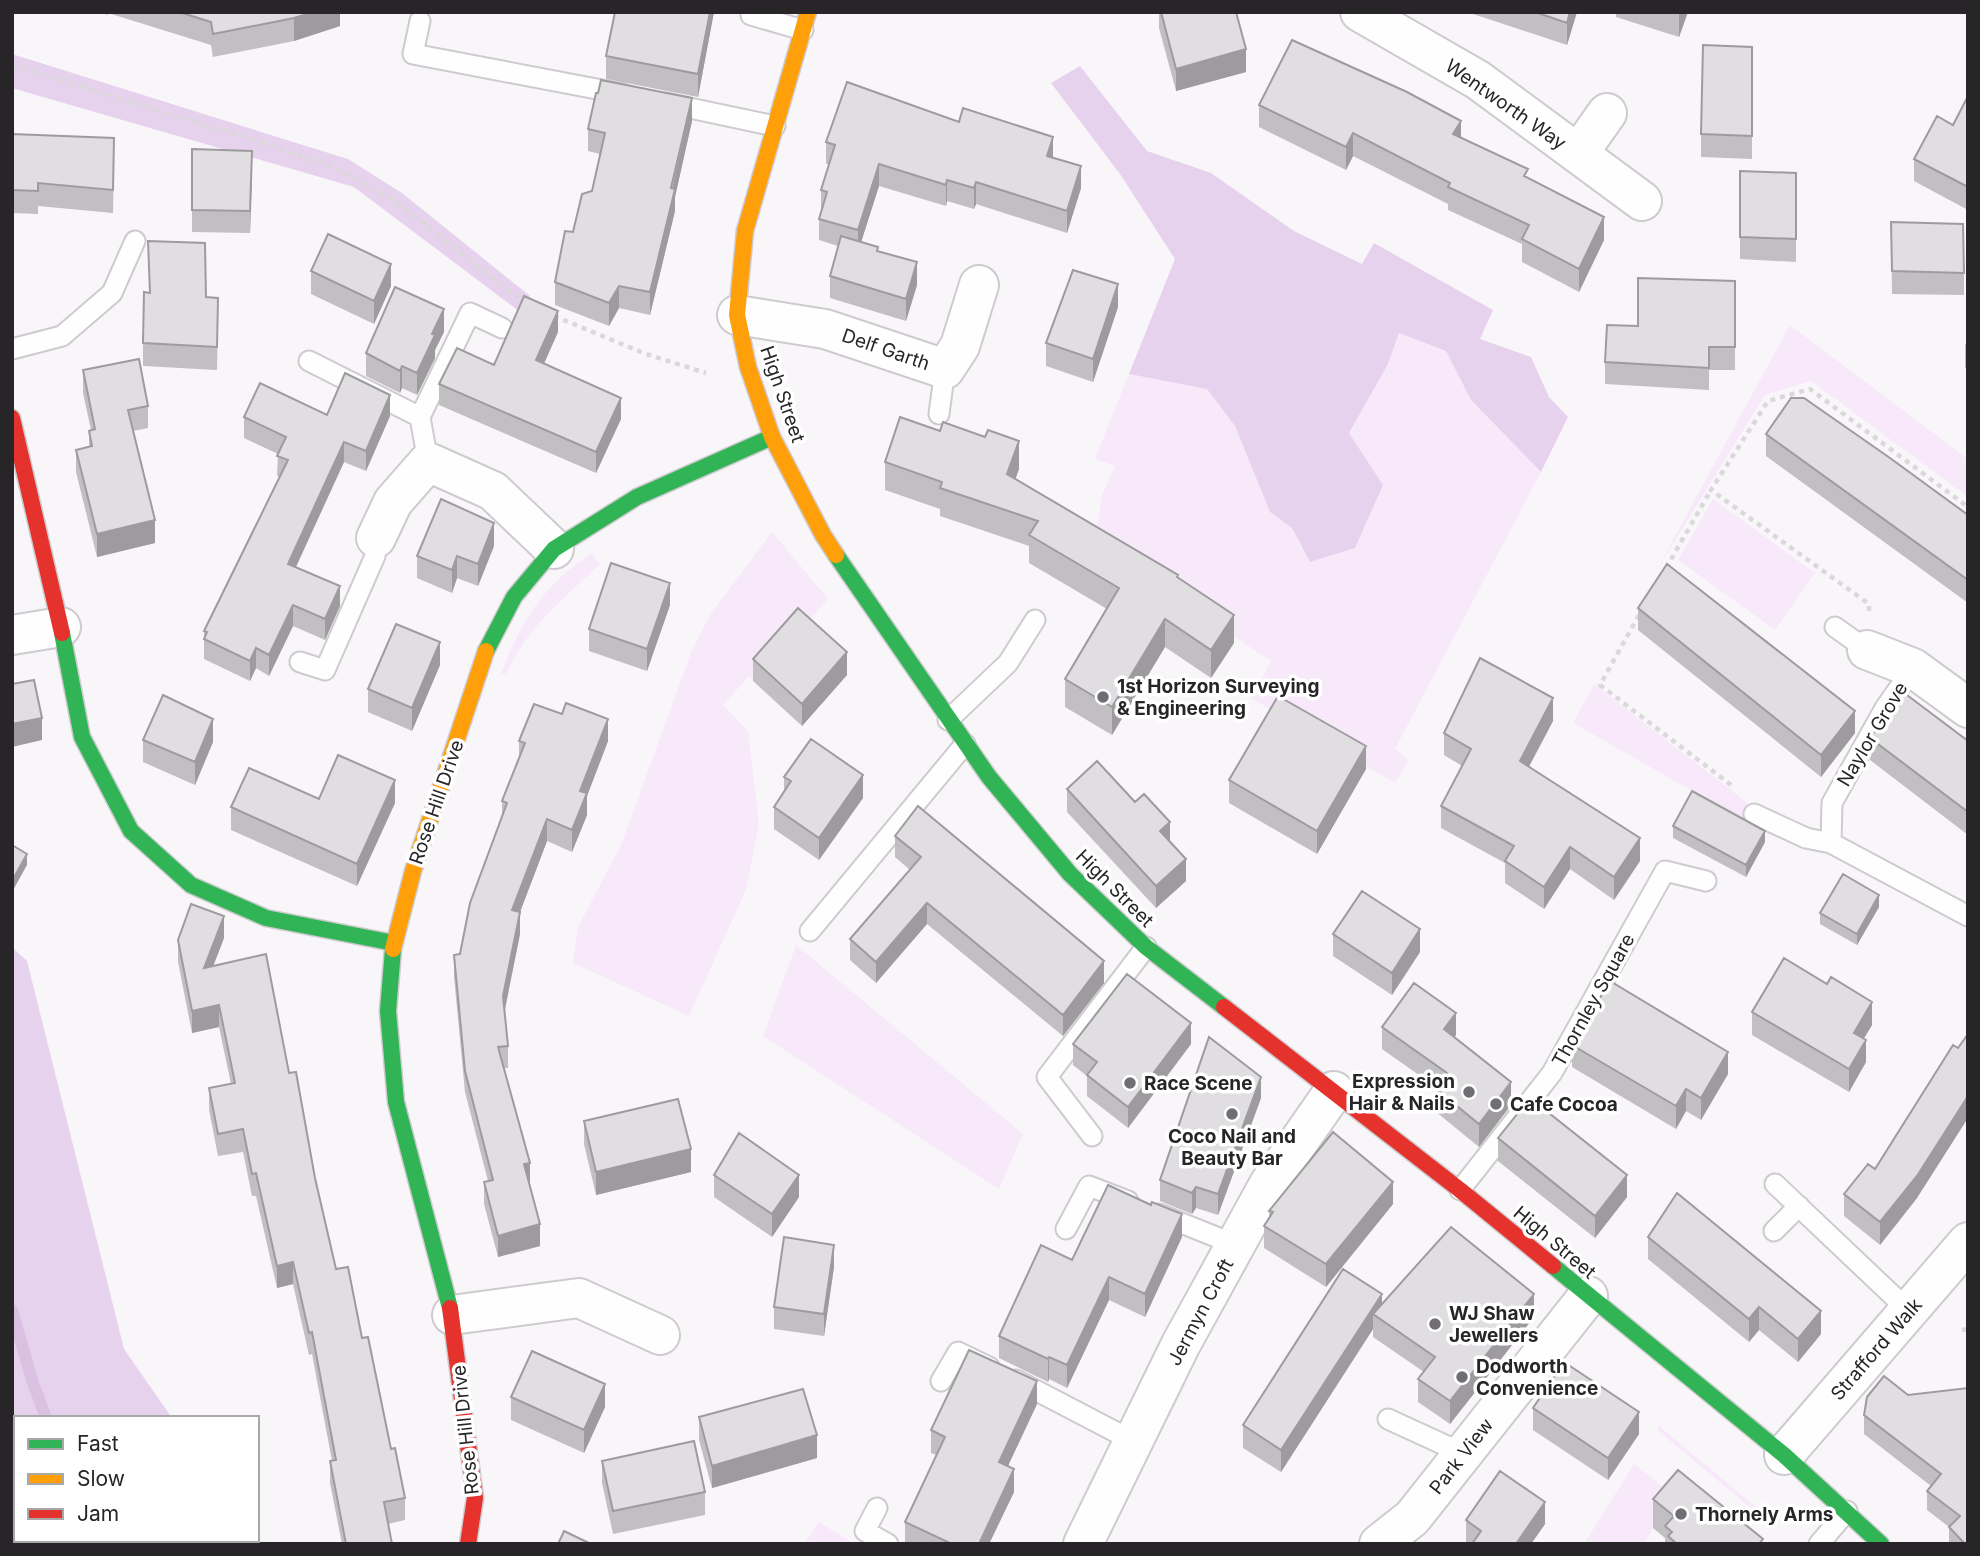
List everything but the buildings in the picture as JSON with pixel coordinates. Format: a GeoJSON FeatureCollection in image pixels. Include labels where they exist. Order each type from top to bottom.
{"type":"FeatureCollection","features":[{"type":"Feature","properties":{"kind":"main road","name":"High Street"},"geometry":{"type":"LineString","coordinates":[[805,21],[746,231],[737,315],[748,366],[772,437],[823,535],[948,720],[989,777],[1070,874],[1146,947],[1460,1190],[1784,1455],[1881,1544]]}},
{"type":"Feature","properties":{"kind":"main road"},"geometry":{"type":"LineString","coordinates":[[12,418],[61,627],[82,737],[131,831],[191,885],[266,918],[394,943]]}},
{"type":"Feature","properties":{"kind":"main road","name":"Rose Hill Drive"},"geometry":{"type":"LineString","coordinates":[[468,1544],[475,1498],[452,1315],[396,1101],[388,1011],[394,943],[413,871],[486,652],[514,597],[554,549],[637,497],[772,437]]}},
{"type":"Feature","properties":{"kind":"street","name":"Wentworth Way"},"geometry":{"type":"LineString","coordinates":[[1360,12],[1478,80],[1642,201]]}},
{"type":"Feature","properties":{"kind":"street","name":"Wentworth Way"},"geometry":{"type":"LineString","coordinates":[[1578,154],[1607,113]]}},
{"type":"Feature","properties":{"kind":"street","name":"Delf Garth"},"geometry":{"type":"LineString","coordinates":[[737,315],[825,329],[945,369],[960,346],[979,285]]}},
{"type":"Feature","properties":{"kind":"street"},"geometry":{"type":"LineString","coordinates":[[376,538],[393,502],[428,462],[494,491],[554,549]]}},
{"type":"Feature","properties":{"kind":"street"},"geometry":{"type":"LineString","coordinates":[[12,635],[61,627]]}},
{"type":"Feature","properties":{"kind":"street","name":"Naylor Grove"},"geometry":{"type":"LineString","coordinates":[[1867,650],[1913,668],[1968,708]]}},
{"type":"Feature","properties":{"kind":"street","name":"Jermyn Croft"},"geometry":{"type":"LineString","coordinates":[[1083,1544],[1181,1344],[1269,1184],[1334,1091]]}},
{"type":"Feature","properties":{"kind":"street","name":"Strafford Walk"},"geometry":{"type":"LineString","coordinates":[[1784,1455],[1968,1242]]}},
{"type":"Feature","properties":{"kind":"street","name":"Park View"},"geometry":{"type":"LineString","coordinates":[[1380,1544],[1412,1518],[1588,1296]]}},
{"type":"Feature","properties":{"kind":"street"},"geometry":{"type":"LineString","coordinates":[[452,1315],[579,1298],[660,1335]]}},
{"type":"Feature","properties":{"kind":"lane"},"geometry":{"type":"LineString","coordinates":[[751,12],[751,15],[805,21]]}},
{"type":"Feature","properties":{"kind":"lane"},"geometry":{"type":"LineString","coordinates":[[420,21],[413,54],[668,103],[775,127]]}},
{"type":"Feature","properties":{"kind":"lane"},"geometry":{"type":"LineString","coordinates":[[12,349],[62,336],[111,293],[135,241]]}},
{"type":"Feature","properties":{"kind":"lane"},"geometry":{"type":"LineString","coordinates":[[428,462],[420,417],[470,313],[502,328]]}},
{"type":"Feature","properties":{"kind":"lane"},"geometry":{"type":"LineString","coordinates":[[309,361],[420,417]]}},
{"type":"Feature","properties":{"kind":"lane"},"geometry":{"type":"LineString","coordinates":[[939,414],[945,369]]}},
{"type":"Feature","properties":{"kind":"lane"},"geometry":{"type":"LineString","coordinates":[[300,662],[325,670],[376,556],[376,538]]}},
{"type":"Feature","properties":{"kind":"lane"},"geometry":{"type":"LineString","coordinates":[[948,720],[1008,663],[1035,620]]}},
{"type":"Feature","properties":{"kind":"lane"},"geometry":{"type":"LineString","coordinates":[[1835,627],[1867,650]]}},
{"type":"Feature","properties":{"kind":"lane","name":"Naylor Grove"},"geometry":{"type":"LineString","coordinates":[[1831,843],[1832,803],[1885,708],[1913,668]]}},
{"type":"Feature","properties":{"kind":"lane"},"geometry":{"type":"LineString","coordinates":[[810,931],[965,744]]}},
{"type":"Feature","properties":{"kind":"lane"},"geometry":{"type":"LineString","coordinates":[[1755,814],[1806,838],[1831,843],[1968,916]]}},
{"type":"Feature","properties":{"kind":"lane","name":"Thornley Square"},"geometry":{"type":"LineString","coordinates":[[1460,1190],[1552,1073],[1665,872],[1706,881]]}},
{"type":"Feature","properties":{"kind":"lane"},"geometry":{"type":"LineString","coordinates":[[1092,1136],[1047,1077],[1146,947]]}},
{"type":"Feature","properties":{"kind":"lane"},"geometry":{"type":"LineString","coordinates":[[1774,1184],[1909,1311]]}},
{"type":"Feature","properties":{"kind":"lane"},"geometry":{"type":"LineString","coordinates":[[1066,1229],[1089,1186],[1236,1245]]}},
{"type":"Feature","properties":{"kind":"lane"},"geometry":{"type":"LineString","coordinates":[[1774,1231],[1799,1206]]}},
{"type":"Feature","properties":{"kind":"lane"},"geometry":{"type":"LineString","coordinates":[[942,1381],[958,1352],[1070,1406],[1133,1441]]}},
{"type":"Feature","properties":{"kind":"lane"},"geometry":{"type":"LineString","coordinates":[[1388,1419],[1462,1453]]}},
{"type":"Feature","properties":{"kind":"lane"},"geometry":{"type":"LineString","coordinates":[[877,1508],[865,1531],[888,1544]]}},
{"type":"Feature","properties":{"kind":"lane"},"geometry":{"type":"LineString","coordinates":[[1819,1544],[1847,1511]]}},
{"type":"Feature","properties":{"kind":"path"},"geometry":{"type":"LineString","coordinates":[[12,65],[333,167],[394,200],[509,291],[530,303]]}},
{"type":"Feature","properties":{"kind":"path"},"geometry":{"type":"LineString","coordinates":[[550,314],[646,354],[713,376],[748,366]]}},
{"type":"Feature","properties":{"kind":"path"},"geometry":{"type":"LineString","coordinates":[[1665,570],[1711,490],[1768,401],[1810,389],[1968,507]]}},
{"type":"Feature","properties":{"kind":"path"},"geometry":{"type":"LineString","coordinates":[[1711,490],[1869,604],[1867,650]]}},
{"type":"Feature","properties":{"kind":"path"},"geometry":{"type":"LineString","coordinates":[[1646,605],[1600,685],[1749,798],[1755,814]]}},
{"type":"Feature","properties":{"kind":"shaded area"},"geometry":{"type":"Polygon","coordinates":[[[12,54],[348,159],[402,193],[530,296],[520,312],[354,187],[12,88],[12,54]]]}},
{"type":"Feature","properties":{"kind":"shaded area"},"geometry":{"type":"Polygon","coordinates":[[[1080,66],[1147,151],[1211,173],[1294,231],[1362,264],[1374,243],[1493,310],[1480,339],[1531,357],[1549,397],[1568,417],[1541,472],[1471,400],[1446,351],[1399,333],[1388,364],[1349,433],[1383,485],[1355,548],[1310,562],[1292,528],[1270,512],[1235,426],[1207,389],[1129,374],[1175,259],[1120,174],[1051,83],[1080,66]]]}},
{"type":"Feature","properties":{"kind":"shaded area"},"geometry":{"type":"Polygon","coordinates":[[[1790,325],[1968,459],[1968,497],[1811,381],[1765,395],[1655,573],[1790,325]]]}},
{"type":"Feature","properties":{"kind":"shaded area"},"geometry":{"type":"Polygon","coordinates":[[[1399,333],[1446,351],[1471,400],[1541,472],[1395,749],[1409,760],[1395,783],[1251,698],[1271,661],[1109,554],[1097,526],[1102,495],[1115,466],[1095,459],[1129,374],[1207,388],[1235,426],[1270,512],[1292,528],[1310,562],[1383,485],[1349,433],[1388,364],[1399,333]]]}},
{"type":"Feature","properties":{"kind":"shaded area"},"geometry":{"type":"Polygon","coordinates":[[[1713,499],[1815,573],[1775,630],[1678,560],[1713,499]]]}},
{"type":"Feature","properties":{"kind":"shaded area"},"geometry":{"type":"Polygon","coordinates":[[[772,532],[828,599],[754,680],[749,676],[723,705],[748,731],[759,823],[746,890],[689,1016],[573,963],[578,927],[621,845],[692,650],[712,612],[772,532]]]}},
{"type":"Feature","properties":{"kind":"shaded area"},"geometry":{"type":"Polygon","coordinates":[[[591,553],[600,564],[535,628],[507,673],[501,674],[510,650],[544,594],[591,553]]]}},
{"type":"Feature","properties":{"kind":"shaded area"},"geometry":{"type":"Polygon","coordinates":[[[1594,684],[1745,801],[1749,809],[1743,820],[1573,723],[1594,684]]]}},
{"type":"Feature","properties":{"kind":"shaded area"},"geometry":{"type":"Polygon","coordinates":[[[796,945],[1023,1134],[999,1189],[763,1036],[796,945]]]}},
{"type":"Feature","properties":{"kind":"shaded area"},"geometry":{"type":"Polygon","coordinates":[[[12,947],[27,961],[124,1349],[171,1416],[14,1416],[14,1500],[12,947]]]}},
{"type":"Feature","properties":{"kind":"shaded area"},"geometry":{"type":"Polygon","coordinates":[[[1659,1426],[1755,1506],[1752,1509],[1657,1430],[1659,1426]]]}},
{"type":"Feature","properties":{"kind":"shaded area"},"geometry":{"type":"Polygon","coordinates":[[[1634,1464],[1678,1499],[1653,1528],[1645,1544],[1584,1544],[1634,1464]]]}},
{"type":"Feature","properties":{"kind":"shaded area"},"geometry":{"type":"Polygon","coordinates":[[[819,1522],[854,1544],[804,1544],[819,1522]]]}},
{"type":"Feature","properties":{"kind":"shaded area"},"geometry":{"type":"Polygon","coordinates":[[[30,1542],[237,1544],[31,1544],[30,1542]]]}},
{"type":"Feature","properties":{"kind":"waterway"},"geometry":{"type":"LineString","coordinates":[[12,1310],[45,1416]]}},
{"type":"Feature","properties":{"kind":"traffic: fast"},"geometry":{"type":"LineString","coordinates":[[486,651],[514,597],[554,549],[637,497],[772,437]]}},
{"type":"Feature","properties":{"kind":"traffic: fast"},"geometry":{"type":"LineString","coordinates":[[836,555],[989,777],[1070,874],[1146,947],[1224,1007]]}},
{"type":"Feature","properties":{"kind":"traffic: fast"},"geometry":{"type":"LineString","coordinates":[[62,633],[82,737],[131,831],[191,885],[266,918],[394,943]]}},
{"type":"Feature","properties":{"kind":"traffic: fast"},"geometry":{"type":"LineString","coordinates":[[393,949],[388,1011],[396,1102],[450,1308]]}},
{"type":"Feature","properties":{"kind":"traffic: fast"},"geometry":{"type":"LineString","coordinates":[[1553,1266],[1784,1455],[1881,1544]]}},
{"type":"Feature","properties":{"kind":"traffic: slow"},"geometry":{"type":"LineString","coordinates":[[808,12],[745,231],[737,315],[748,367],[772,437],[836,555]]}},
{"type":"Feature","properties":{"kind":"traffic: slow"},"geometry":{"type":"LineString","coordinates":[[393,949],[413,871],[486,651]]}},
{"type":"Feature","properties":{"kind":"traffic: jam"},"geometry":{"type":"LineString","coordinates":[[12,418],[62,633]]}},
{"type":"Feature","properties":{"kind":"traffic: jam"},"geometry":{"type":"LineString","coordinates":[[1224,1007],[1460,1190],[1553,1266]]}},
{"type":"Feature","properties":{"kind":"traffic: jam"},"geometry":{"type":"LineString","coordinates":[[450,1308],[475,1498],[468,1544]]}},
{"type":"Feature","properties":{"kind":"place","name":"1st Horizon Surveying & Engineering"},"geometry":{"type":"Point","coordinates":[1103,697]}},
{"type":"Feature","properties":{"kind":"place","name":"Race Scene"},"geometry":{"type":"Point","coordinates":[1130,1083]}},
{"type":"Feature","properties":{"kind":"place","name":"Expression Hair & Nails"},"geometry":{"type":"Point","coordinates":[1469,1092]}},
{"type":"Feature","properties":{"kind":"place","name":"Cafe Cocoa"},"geometry":{"type":"Point","coordinates":[1496,1104]}},
{"type":"Feature","properties":{"kind":"place","name":"Coco Nail and Beauty Bar"},"geometry":{"type":"Point","coordinates":[1232,1114]}},
{"type":"Feature","properties":{"kind":"place","name":"WJ Shaw Jewellers"},"geometry":{"type":"Point","coordinates":[1435,1324]}},
{"type":"Feature","properties":{"kind":"place","name":"Dodworth Convenience"},"geometry":{"type":"Point","coordinates":[1462,1377]}},
{"type":"Feature","properties":{"kind":"place","name":"Thornely Arms"},"geometry":{"type":"Point","coordinates":[1681,1514]}}]}
